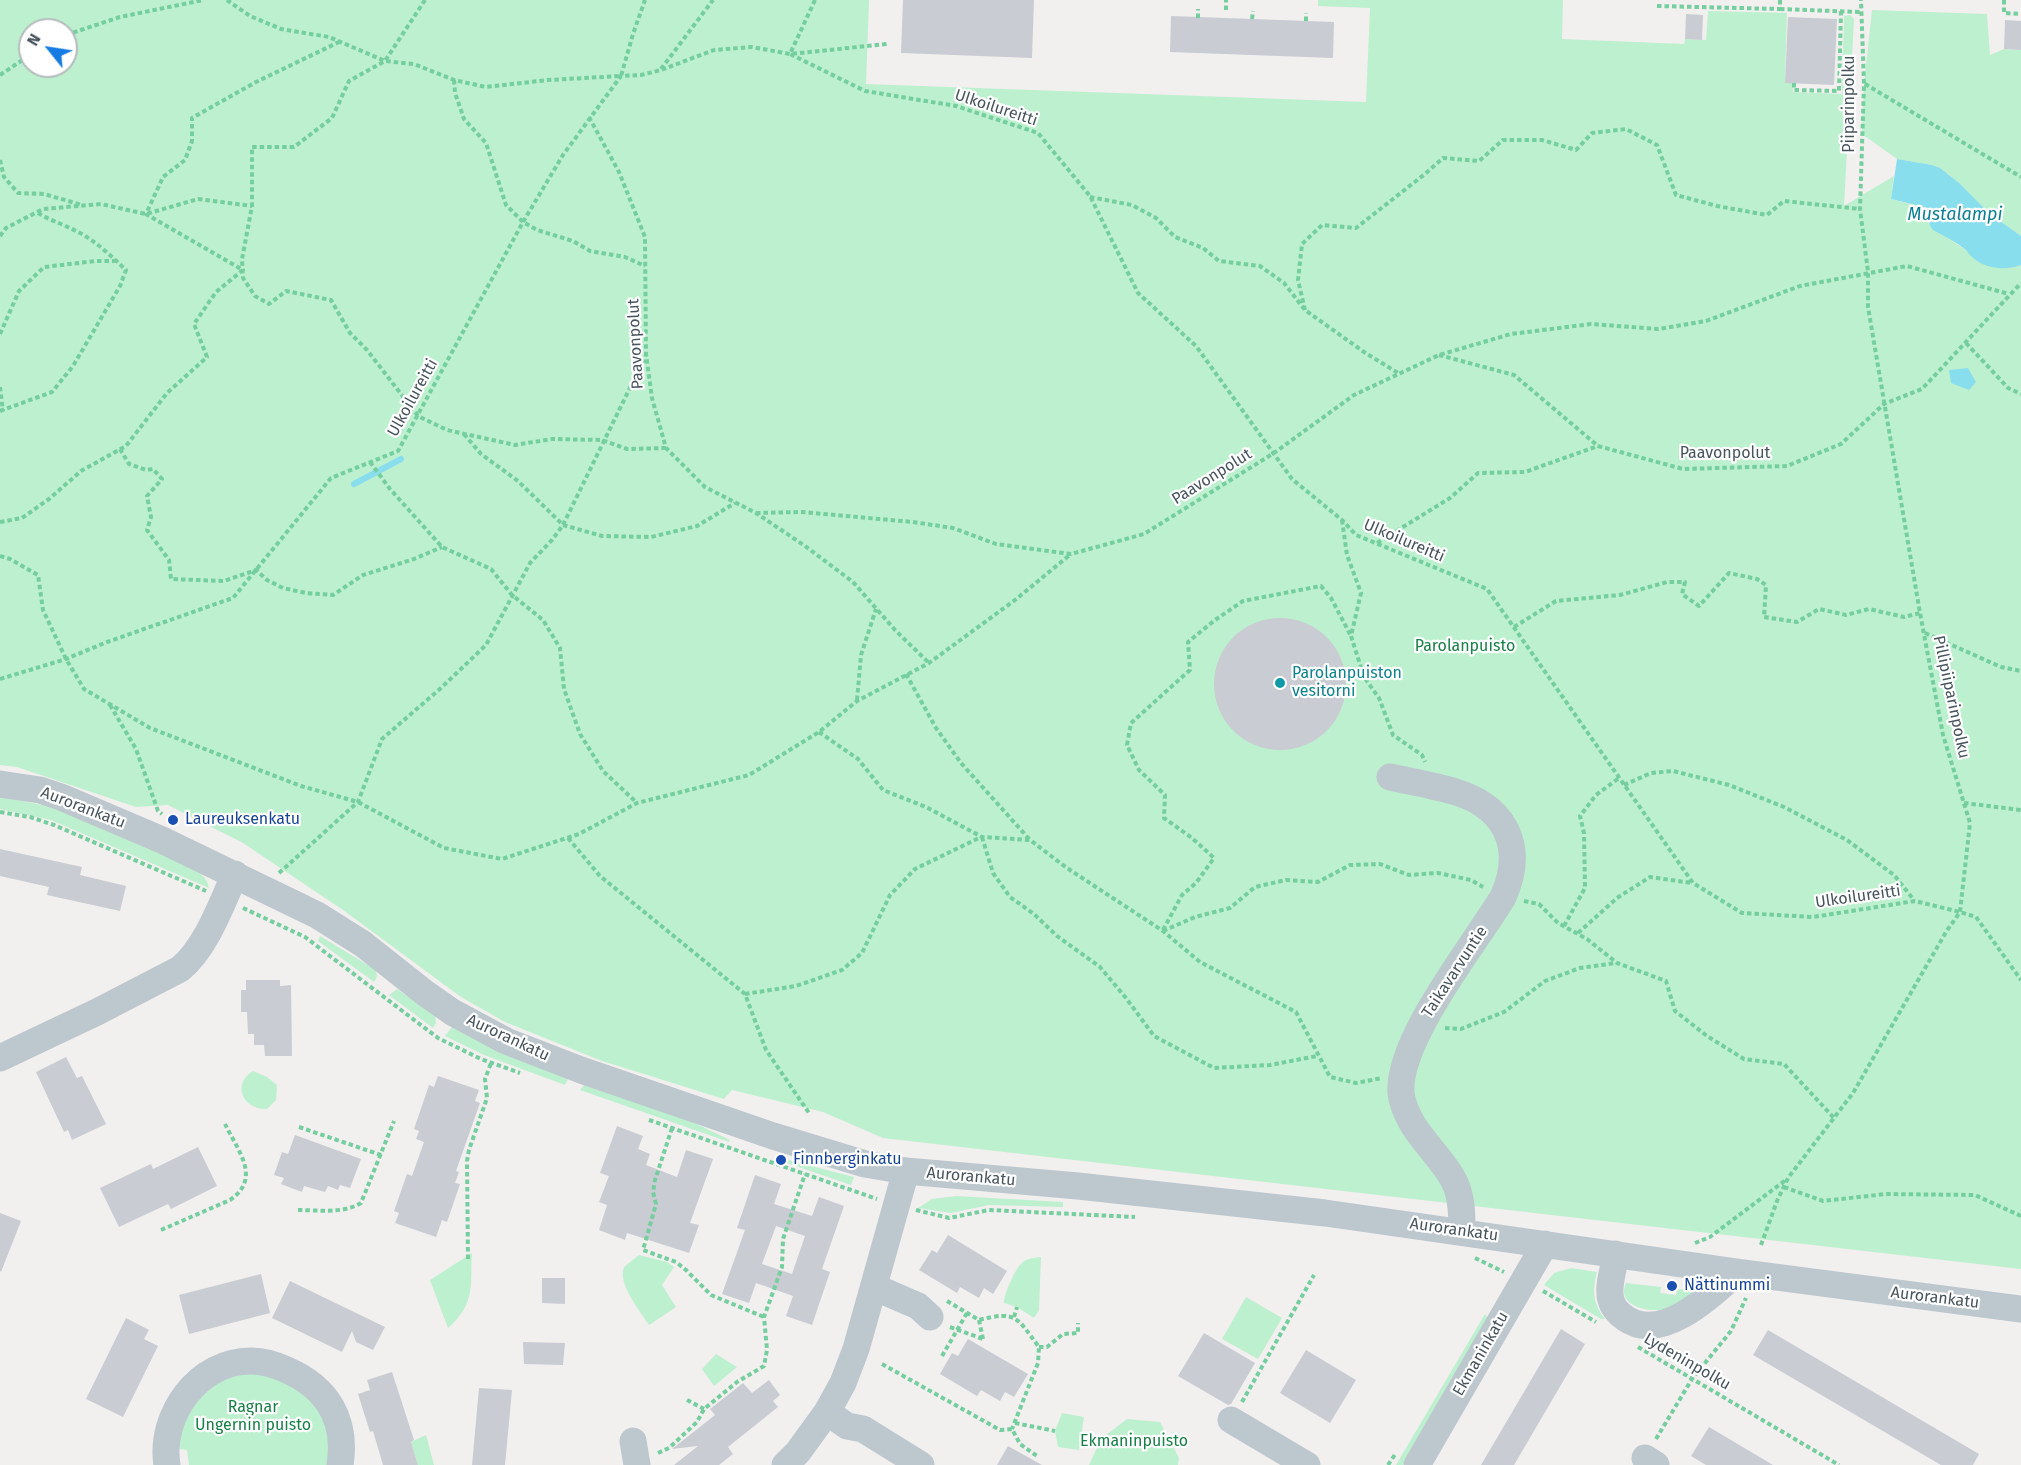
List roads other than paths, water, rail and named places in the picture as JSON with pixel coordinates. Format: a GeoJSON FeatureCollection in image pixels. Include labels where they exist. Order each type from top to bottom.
{"type":"FeatureCollection","features":[{"type":"Feature","properties":{"kind":"street","name":"Taikavarvuntie"},"geometry":{"type":"LineString","coordinates":[[1390,777],[1460,793],[1478,802],[1493,813],[1511,840],[1513,855],[1509,882],[1503,897],[1420,1026],[1402,1074],[1401,1094],[1406,1111],[1414,1127],[1458,1188],[1462,1231]]}},
{"type":"Feature","properties":{"kind":"street","name":"Aurorankatu"},"geometry":{"type":"LineString","coordinates":[[0,784],[40,790],[61,797],[159,838],[235,874],[338,927],[452,1012],[506,1041],[581,1070],[773,1136],[865,1164],[906,1171],[1325,1213],[1737,1272],[2021,1309]]}},
{"type":"Feature","properties":{"kind":"street"},"geometry":{"type":"LineString","coordinates":[[0,1058],[180,969],[190,961],[198,949],[235,874]]}},
{"type":"Feature","properties":{"kind":"street"},"geometry":{"type":"LineString","coordinates":[[785,1465],[798,1452],[827,1412],[843,1383],[856,1349],[906,1171]]}},
{"type":"Feature","properties":{"kind":"street","name":"Ekmaninkatu"},"geometry":{"type":"LineString","coordinates":[[1417,1465],[1545,1244]]}},
{"type":"Feature","properties":{"kind":"street"},"geometry":{"type":"LineString","coordinates":[[1616,1254],[1610,1294],[1612,1304],[1629,1321],[1645,1325],[1661,1324],[1685,1314],[1716,1292],[1737,1272]]}},
{"type":"Feature","properties":{"kind":"street"},"geometry":{"type":"LineString","coordinates":[[874,1287],[918,1306],[936,1307]]}},
{"type":"Feature","properties":{"kind":"street"},"geometry":{"type":"LineString","coordinates":[[167,1465],[166,1448],[170,1424],[176,1409],[191,1388],[221,1367],[253,1361],[272,1364],[299,1375],[321,1392],[338,1419],[342,1444],[340,1465]]}},
{"type":"Feature","properties":{"kind":"street"},"geometry":{"type":"LineString","coordinates":[[827,1412],[847,1426],[863,1429],[921,1465]]}},
{"type":"Feature","properties":{"kind":"street"},"geometry":{"type":"LineString","coordinates":[[1232,1420],[1307,1465]]}},
{"type":"Feature","properties":{"kind":"water","name":"Mustalampi"},"geometry":{"type":"Polygon","coordinates":[[[1897,159],[1940,168],[1959,183],[1989,213],[2021,236],[2021,265],[2002,268],[1977,261],[1958,244],[1933,230],[1928,215],[1931,212],[1928,208],[1891,199],[1897,159]]]}},
{"type":"Feature","properties":{"kind":"water"},"geometry":{"type":"Polygon","coordinates":[[[1968,368],[1976,382],[1969,390],[1951,383],[1949,370],[1968,368]]]}},
{"type":"Feature","properties":{"kind":"waterway"},"geometry":{"type":"LineString","coordinates":[[354,484],[401,459]]}},
{"type":"Feature","properties":{"kind":"place","name":"Parolanpuiston vesitorni"},"geometry":{"type":"Point","coordinates":[1280,683]}},
{"type":"Feature","properties":{"kind":"place","name":"Laureuksenkatu"},"geometry":{"type":"Point","coordinates":[173,820]}},
{"type":"Feature","properties":{"kind":"place","name":"Finnberginkatu"},"geometry":{"type":"Point","coordinates":[781,1160]}},
{"type":"Feature","properties":{"kind":"place","name":"Nättinummi"},"geometry":{"type":"Point","coordinates":[1672,1286]}},
{"type":"Feature","properties":{"kind":"park label","name":"Parolanpuisto"},"geometry":{"type":"Point","coordinates":[1465,647]}},
{"type":"Feature","properties":{"kind":"park label","name":"Ragnar Ungernin puisto"},"geometry":{"type":"Point","coordinates":[253,1417]}},
{"type":"Feature","properties":{"kind":"park label","name":"Ekmaninpuisto"},"geometry":{"type":"Point","coordinates":[1134,1442]}}]}
